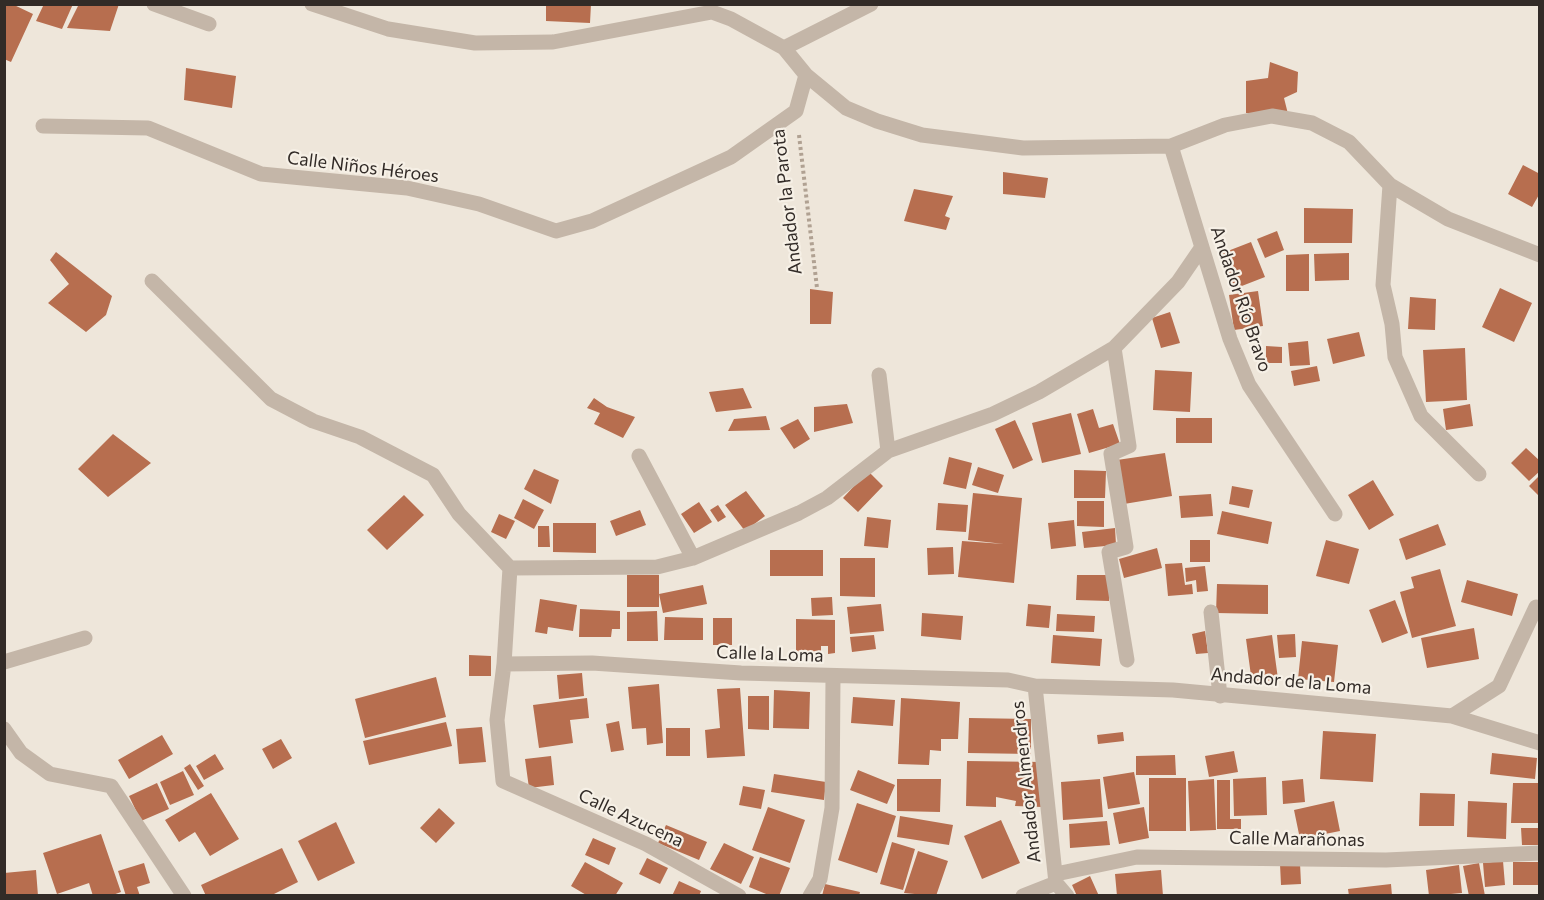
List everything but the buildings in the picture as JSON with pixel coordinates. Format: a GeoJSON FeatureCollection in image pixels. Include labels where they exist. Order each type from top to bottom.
{"type":"FeatureCollection","features":[{"type":"Feature","properties":{"kind":"street"},"geometry":{"type":"LineString","coordinates":[[154,4],[209,24]]}},
{"type":"Feature","properties":{"kind":"street"},"geometry":{"type":"LineString","coordinates":[[312,4],[388,29],[475,43],[554,42],[713,8],[784,48],[806,75],[846,108],[877,121],[922,135],[1023,148],[1171,146],[1225,125],[1272,116],[1312,123],[1349,142],[1390,185],[1448,219],[1539,255]]}},
{"type":"Feature","properties":{"kind":"street"},"geometry":{"type":"LineString","coordinates":[[784,48],[871,4]]}},
{"type":"Feature","properties":{"kind":"street"},"geometry":{"type":"LineString","coordinates":[[796,111],[806,75]]}},
{"type":"Feature","properties":{"kind":"street","name":"Calle Niños Héroes"},"geometry":{"type":"LineString","coordinates":[[43,126],[148,128],[261,174],[407,188],[479,204],[556,231],[592,221],[730,157],[796,111]]}},
{"type":"Feature","properties":{"kind":"street","name":"Andador Río Bravo"},"geometry":{"type":"LineString","coordinates":[[1171,146],[1230,339],[1249,384],[1335,514]]}},
{"type":"Feature","properties":{"kind":"street"},"geometry":{"type":"LineString","coordinates":[[1390,185],[1383,285],[1392,324],[1395,357],[1421,416],[1479,474]]}},
{"type":"Feature","properties":{"kind":"street"},"geometry":{"type":"LineString","coordinates":[[510,568],[657,567],[693,558],[827,498],[888,451],[993,414],[1039,392],[1114,348],[1178,282],[1202,248]]}},
{"type":"Feature","properties":{"kind":"street"},"geometry":{"type":"LineString","coordinates":[[152,281],[271,399],[313,421],[360,437],[433,475],[459,514],[510,568],[504,664]]}},
{"type":"Feature","properties":{"kind":"street"},"geometry":{"type":"LineString","coordinates":[[1114,348],[1129,446],[1111,454],[1126,547],[1109,552],[1127,660]]}},
{"type":"Feature","properties":{"kind":"street"},"geometry":{"type":"LineString","coordinates":[[879,375],[888,451]]}},
{"type":"Feature","properties":{"kind":"street"},"geometry":{"type":"LineString","coordinates":[[639,456],[693,558]]}},
{"type":"Feature","properties":{"kind":"street"},"geometry":{"type":"LineString","coordinates":[[1452,716],[1499,686],[1536,607]]}},
{"type":"Feature","properties":{"kind":"street"},"geometry":{"type":"LineString","coordinates":[[1211,612],[1220,696]]}},
{"type":"Feature","properties":{"kind":"street"},"geometry":{"type":"LineString","coordinates":[[4,662],[85,638]]}},
{"type":"Feature","properties":{"kind":"street","name":"Calle la Loma"},"geometry":{"type":"LineString","coordinates":[[504,664],[592,663],[833,677],[1008,680],[1035,686]]}},
{"type":"Feature","properties":{"kind":"street","name":"Calle Azucena"},"geometry":{"type":"LineString","coordinates":[[504,664],[497,720],[503,781],[646,844],[739,896]]}},
{"type":"Feature","properties":{"kind":"street"},"geometry":{"type":"LineString","coordinates":[[810,896],[820,879],[832,808],[833,677]]}},
{"type":"Feature","properties":{"kind":"street","name":"Andador de la Loma"},"geometry":{"type":"LineString","coordinates":[[1035,686],[1173,690],[1452,716],[1539,743]]}},
{"type":"Feature","properties":{"kind":"street","name":"Andador Almendros"},"geometry":{"type":"LineString","coordinates":[[1035,686],[1056,879],[1067,896]]}},
{"type":"Feature","properties":{"kind":"street"},"geometry":{"type":"LineString","coordinates":[[4,729],[21,753],[50,774],[111,786],[184,896]]}},
{"type":"Feature","properties":{"kind":"street","name":"Calle Marañonas"},"geometry":{"type":"LineString","coordinates":[[1023,896],[1056,879],[1137,857],[1386,860],[1539,853]]}},
{"type":"Feature","properties":{"kind":"path","name":"Andador la Parota"},"geometry":{"type":"LineString","coordinates":[[796,111],[817,288]]}}]}
